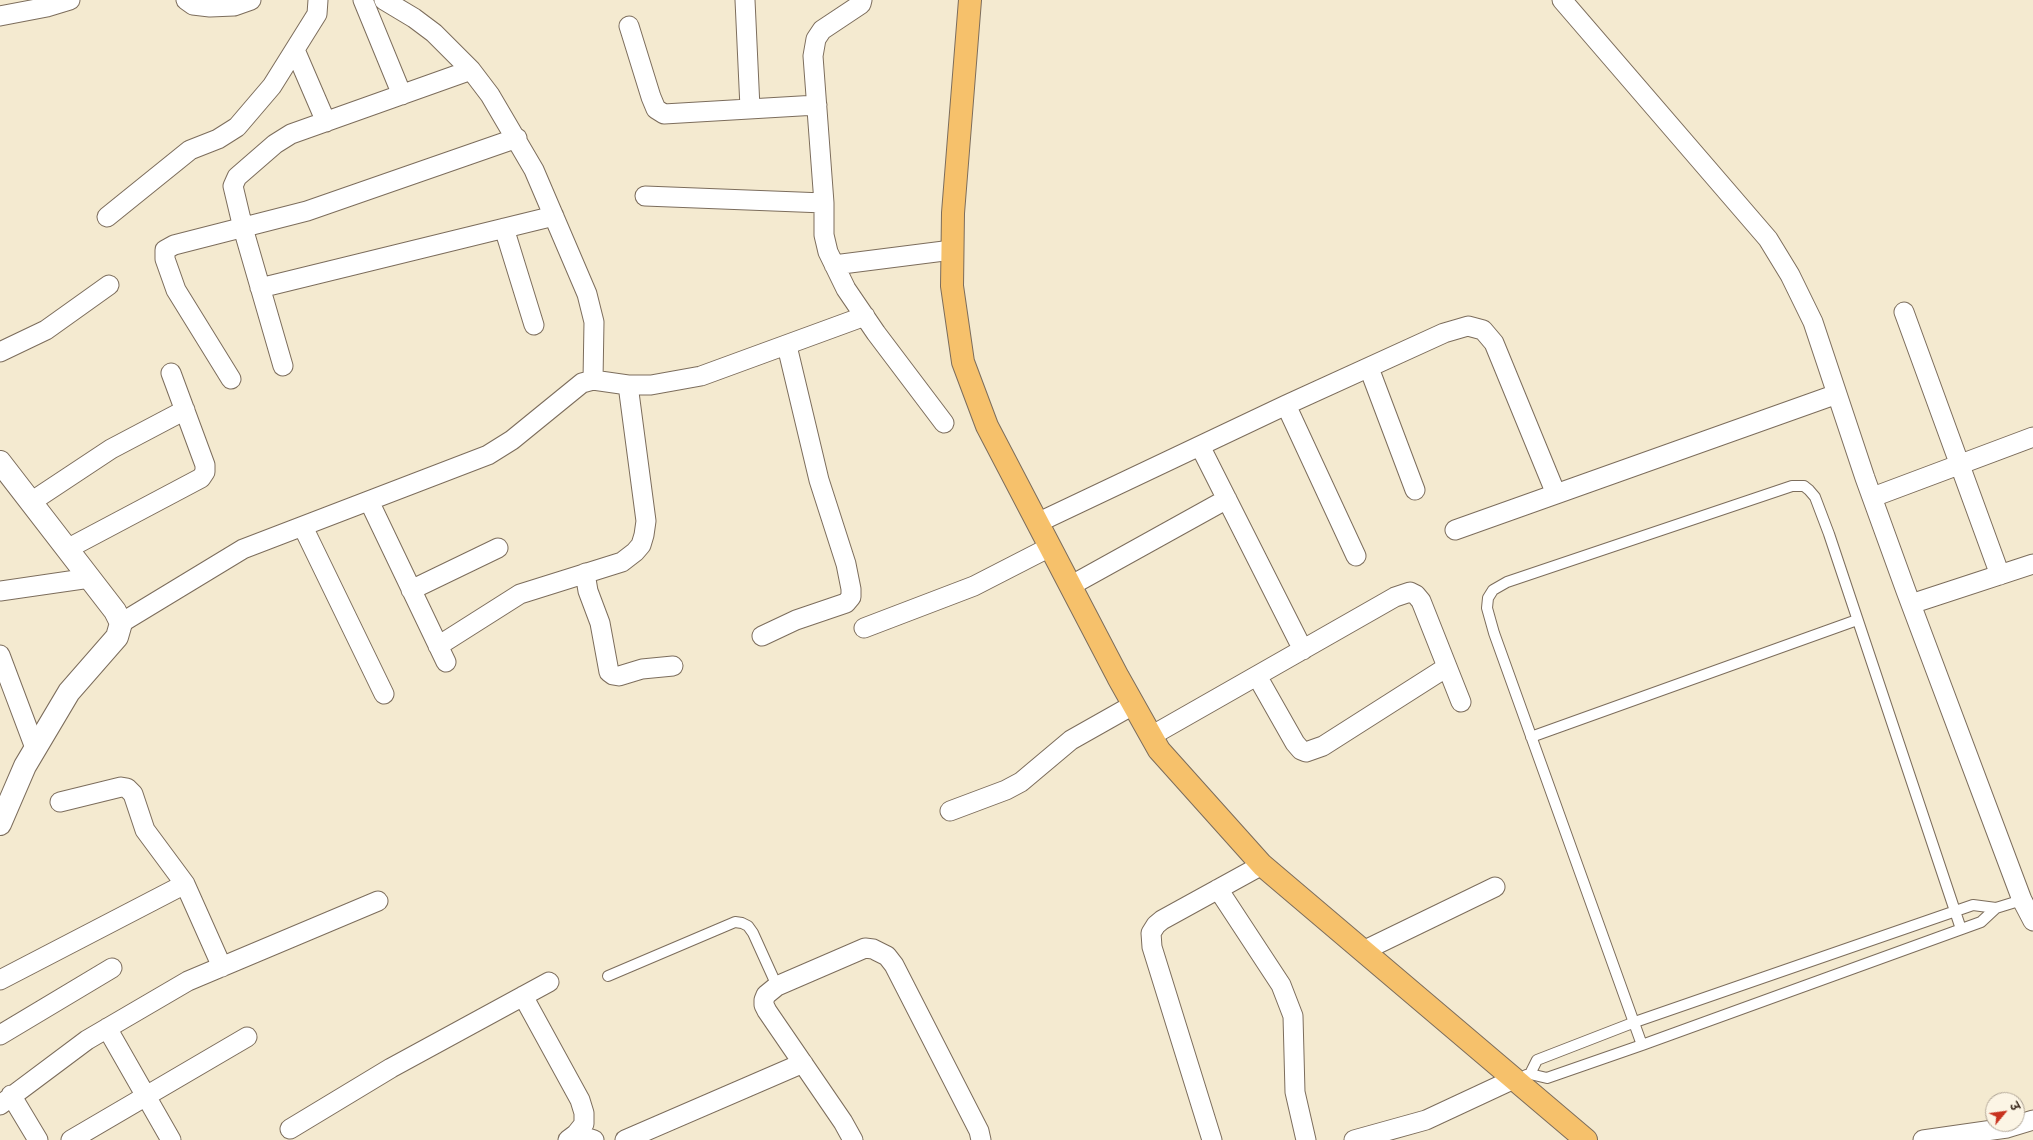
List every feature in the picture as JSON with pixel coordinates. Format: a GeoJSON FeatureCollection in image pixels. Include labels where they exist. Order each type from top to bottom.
{"type":"FeatureCollection","features":[{"type":"Feature","properties":{"kind":"main road"},"geometry":{"type":"LineString","coordinates":[[970,0],[953,213],[952,250],[952,286],[963,362],[987,426],[1133,705],[1159,750],[1262,864],[1363,951],[1522,1076],[1586,1140]]}},
{"type":"Feature","properties":{"kind":"street"},"geometry":{"type":"LineString","coordinates":[[0,16],[47,7],[70,0]]}},
{"type":"Feature","properties":{"kind":"street"},"geometry":{"type":"LineString","coordinates":[[186,0],[193,4],[210,7],[234,6],[251,0]]}},
{"type":"Feature","properties":{"kind":"street"},"geometry":{"type":"LineString","coordinates":[[107,216],[190,150],[218,139],[237,127],[272,86],[295,50],[317,14],[318,0]]}},
{"type":"Feature","properties":{"kind":"street"},"geometry":{"type":"LineString","coordinates":[[363,0],[402,95]]}},
{"type":"Feature","properties":{"kind":"street"},"geometry":{"type":"LineString","coordinates":[[384,0],[414,18],[434,33],[471,70],[490,95],[517,138],[534,170],[587,294],[594,322],[593,380]]}},
{"type":"Feature","properties":{"kind":"street"},"geometry":{"type":"LineString","coordinates":[[745,0],[750,108]]}},
{"type":"Feature","properties":{"kind":"street"},"geometry":{"type":"LineString","coordinates":[[862,0],[861,4],[822,30],[816,39],[813,56],[824,203],[824,235],[828,252],[846,289],[864,316],[944,423]]}},
{"type":"Feature","properties":{"kind":"street"},"geometry":{"type":"LineString","coordinates":[[1562,0],[1768,239],[1790,274],[1813,322],[1911,604],[2022,900],[2033,922]]}},
{"type":"Feature","properties":{"kind":"street"},"geometry":{"type":"LineString","coordinates":[[629,26],[651,97],[656,109],[664,114],[817,105]]}},
{"type":"Feature","properties":{"kind":"street"},"geometry":{"type":"LineString","coordinates":[[295,50],[326,122]]}},
{"type":"Feature","properties":{"kind":"street"},"geometry":{"type":"LineString","coordinates":[[283,366],[242,228],[232,186],[236,177],[275,144],[291,134],[471,70]]}},
{"type":"Feature","properties":{"kind":"street"},"geometry":{"type":"LineString","coordinates":[[231,379],[176,290],[165,259],[165,250],[174,245],[307,211],[517,138]]}},
{"type":"Feature","properties":{"kind":"street"},"geometry":{"type":"LineString","coordinates":[[645,196],[824,203]]}},
{"type":"Feature","properties":{"kind":"street"},"geometry":{"type":"LineString","coordinates":[[260,288],[554,216]]}},
{"type":"Feature","properties":{"kind":"street"},"geometry":{"type":"LineString","coordinates":[[504,228],[534,325]]}},
{"type":"Feature","properties":{"kind":"street"},"geometry":{"type":"LineString","coordinates":[[834,265],[952,250]]}},
{"type":"Feature","properties":{"kind":"street"},"geometry":{"type":"LineString","coordinates":[[0,352],[46,330],[109,284]]}},
{"type":"Feature","properties":{"kind":"street"},"geometry":{"type":"LineString","coordinates":[[1904,312],[2000,575]]}},
{"type":"Feature","properties":{"kind":"street"},"geometry":{"type":"LineString","coordinates":[[121,623],[243,549],[488,455],[512,440],[582,383],[593,380],[609,381],[628,386],[651,385],[701,376],[787,346],[864,316]]}},
{"type":"Feature","properties":{"kind":"street"},"geometry":{"type":"LineString","coordinates":[[1037,522],[1286,405],[1444,334],[1468,326],[1483,330],[1494,343],[1556,494]]}},
{"type":"Feature","properties":{"kind":"street"},"geometry":{"type":"LineString","coordinates":[[762,636],[796,620],[846,603],[851,597],[846,564],[819,480],[787,346]]}},
{"type":"Feature","properties":{"kind":"street"},"geometry":{"type":"LineString","coordinates":[[1369,368],[1415,490]]}},
{"type":"Feature","properties":{"kind":"street"},"geometry":{"type":"LineString","coordinates":[[68,549],[201,478],[205,472],[205,465],[171,373]]}},
{"type":"Feature","properties":{"kind":"street"},"geometry":{"type":"LineString","coordinates":[[369,501],[442,654],[520,594],[622,562],[635,552],[644,535],[646,521],[628,386]]}},
{"type":"Feature","properties":{"kind":"street"},"geometry":{"type":"LineString","coordinates":[[1455,530],[1837,394]]}},
{"type":"Feature","properties":{"kind":"street"},"geometry":{"type":"LineString","coordinates":[[1286,405],[1356,556]]}},
{"type":"Feature","properties":{"kind":"street"},"geometry":{"type":"LineString","coordinates":[[31,502],[111,449],[184,410]]}},
{"type":"Feature","properties":{"kind":"street"},"geometry":{"type":"LineString","coordinates":[[1873,497],[1959,463],[2033,437]]}},
{"type":"Feature","properties":{"kind":"street"},"geometry":{"type":"LineString","coordinates":[[1200,446],[1303,650]]}},
{"type":"Feature","properties":{"kind":"street"},"geometry":{"type":"LineString","coordinates":[[0,462],[115,610],[121,623],[117,638],[69,692],[25,766],[2,815]]}},
{"type":"Feature","properties":{"kind":"street"},"geometry":{"type":"LineString","coordinates":[[1070,586],[1227,499]]}},
{"type":"Feature","properties":{"kind":"street"},"geometry":{"type":"LineString","coordinates":[[303,526],[384,694]]}},
{"type":"Feature","properties":{"kind":"street"},"geometry":{"type":"LineString","coordinates":[[864,628],[974,586],[1050,547]]}},
{"type":"Feature","properties":{"kind":"street"},"geometry":{"type":"LineString","coordinates":[[411,590],[498,548]]}},
{"type":"Feature","properties":{"kind":"street"},"geometry":{"type":"LineString","coordinates":[[1911,604],[2033,564]]}},
{"type":"Feature","properties":{"kind":"street"},"geometry":{"type":"LineString","coordinates":[[585,573],[588,591],[600,623],[609,672],[613,675],[619,676],[642,669],[673,666]]}},
{"type":"Feature","properties":{"kind":"street"},"geometry":{"type":"LineString","coordinates":[[0,591],[90,578]]}},
{"type":"Feature","properties":{"kind":"street"},"geometry":{"type":"LineString","coordinates":[[1151,736],[1395,598],[1410,592],[1416,595],[1420,601],[1461,702]]}},
{"type":"Feature","properties":{"kind":"street"},"geometry":{"type":"LineString","coordinates":[[0,655],[35,748]]}},
{"type":"Feature","properties":{"kind":"street"},"geometry":{"type":"LineString","coordinates":[[1258,676],[1295,743],[1301,750],[1306,752],[1323,746],[1447,666]]}},
{"type":"Feature","properties":{"kind":"street"},"geometry":{"type":"LineString","coordinates":[[950,811],[1006,790],[1021,782],[1071,740],[1133,705]]}},
{"type":"Feature","properties":{"kind":"street"},"geometry":{"type":"LineString","coordinates":[[60,802],[121,787],[127,788],[132,794],[145,830],[185,884],[222,967]]}},
{"type":"Feature","properties":{"kind":"street"},"geometry":{"type":"LineString","coordinates":[[1212,1140],[1152,947],[1151,933],[1156,925],[1162,920],[1262,864]]}},
{"type":"Feature","properties":{"kind":"street"},"geometry":{"type":"LineString","coordinates":[[0,980],[185,884]]}},
{"type":"Feature","properties":{"kind":"street"},"geometry":{"type":"LineString","coordinates":[[1363,951],[1495,887]]}},
{"type":"Feature","properties":{"kind":"street"},"geometry":{"type":"LineString","coordinates":[[1218,889],[1281,985],[1293,1016],[1295,1092],[1306,1140]]}},
{"type":"Feature","properties":{"kind":"street"},"geometry":{"type":"LineString","coordinates":[[38,1140],[6,1100],[87,1040],[188,981],[378,900]]}},
{"type":"Feature","properties":{"kind":"street"},"geometry":{"type":"LineString","coordinates":[[853,1140],[764,1005],[766,995],[777,986],[865,948],[873,949],[887,956],[894,965],[978,1131],[980,1140]]}},
{"type":"Feature","properties":{"kind":"street"},"geometry":{"type":"LineString","coordinates":[[0,1035],[112,968]]}},
{"type":"Feature","properties":{"kind":"street"},"geometry":{"type":"LineString","coordinates":[[290,1129],[391,1068],[549,982]]}},
{"type":"Feature","properties":{"kind":"street"},"geometry":{"type":"LineString","coordinates":[[523,996],[580,1100],[584,1112],[584,1124],[572,1137]]}},
{"type":"Feature","properties":{"kind":"street"},"geometry":{"type":"LineString","coordinates":[[107,1028],[170,1140]]}},
{"type":"Feature","properties":{"kind":"street"},"geometry":{"type":"LineString","coordinates":[[71,1140],[247,1037]]}},
{"type":"Feature","properties":{"kind":"street"},"geometry":{"type":"LineString","coordinates":[[625,1140],[803,1063]]}},
{"type":"Feature","properties":{"kind":"street"},"geometry":{"type":"LineString","coordinates":[[1359,1139],[1426,1120],[1522,1076]]}},
{"type":"Feature","properties":{"kind":"street"},"geometry":{"type":"LineString","coordinates":[[1923,1140],[2007,1128],[2033,1120]]}},
{"type":"Feature","properties":{"kind":"street"},"geometry":{"type":"LineString","coordinates":[[572,1137],[594,1140]]}},
{"type":"Feature","properties":{"kind":"lane"},"geometry":{"type":"LineString","coordinates":[[1642,1045],[1494,633],[1487,608],[1488,598],[1493,590],[1507,582],[1798,485],[1809,490],[1815,497],[1829,534],[1961,929]]}},
{"type":"Feature","properties":{"kind":"lane"},"geometry":{"type":"LineString","coordinates":[[1531,737],[1857,620]]}},
{"type":"Feature","properties":{"kind":"lane"},"geometry":{"type":"LineString","coordinates":[[1522,1076],[1537,1060],[1635,1022],[1973,905],[1996,908],[2022,900]]}},
{"type":"Feature","properties":{"kind":"lane"},"geometry":{"type":"LineString","coordinates":[[1522,1076],[1547,1078],[1642,1045],[1981,922],[1996,908]]}},
{"type":"Feature","properties":{"kind":"lane"},"geometry":{"type":"LineString","coordinates":[[608,976],[735,922],[748,926],[753,933],[777,986]]}}]}
